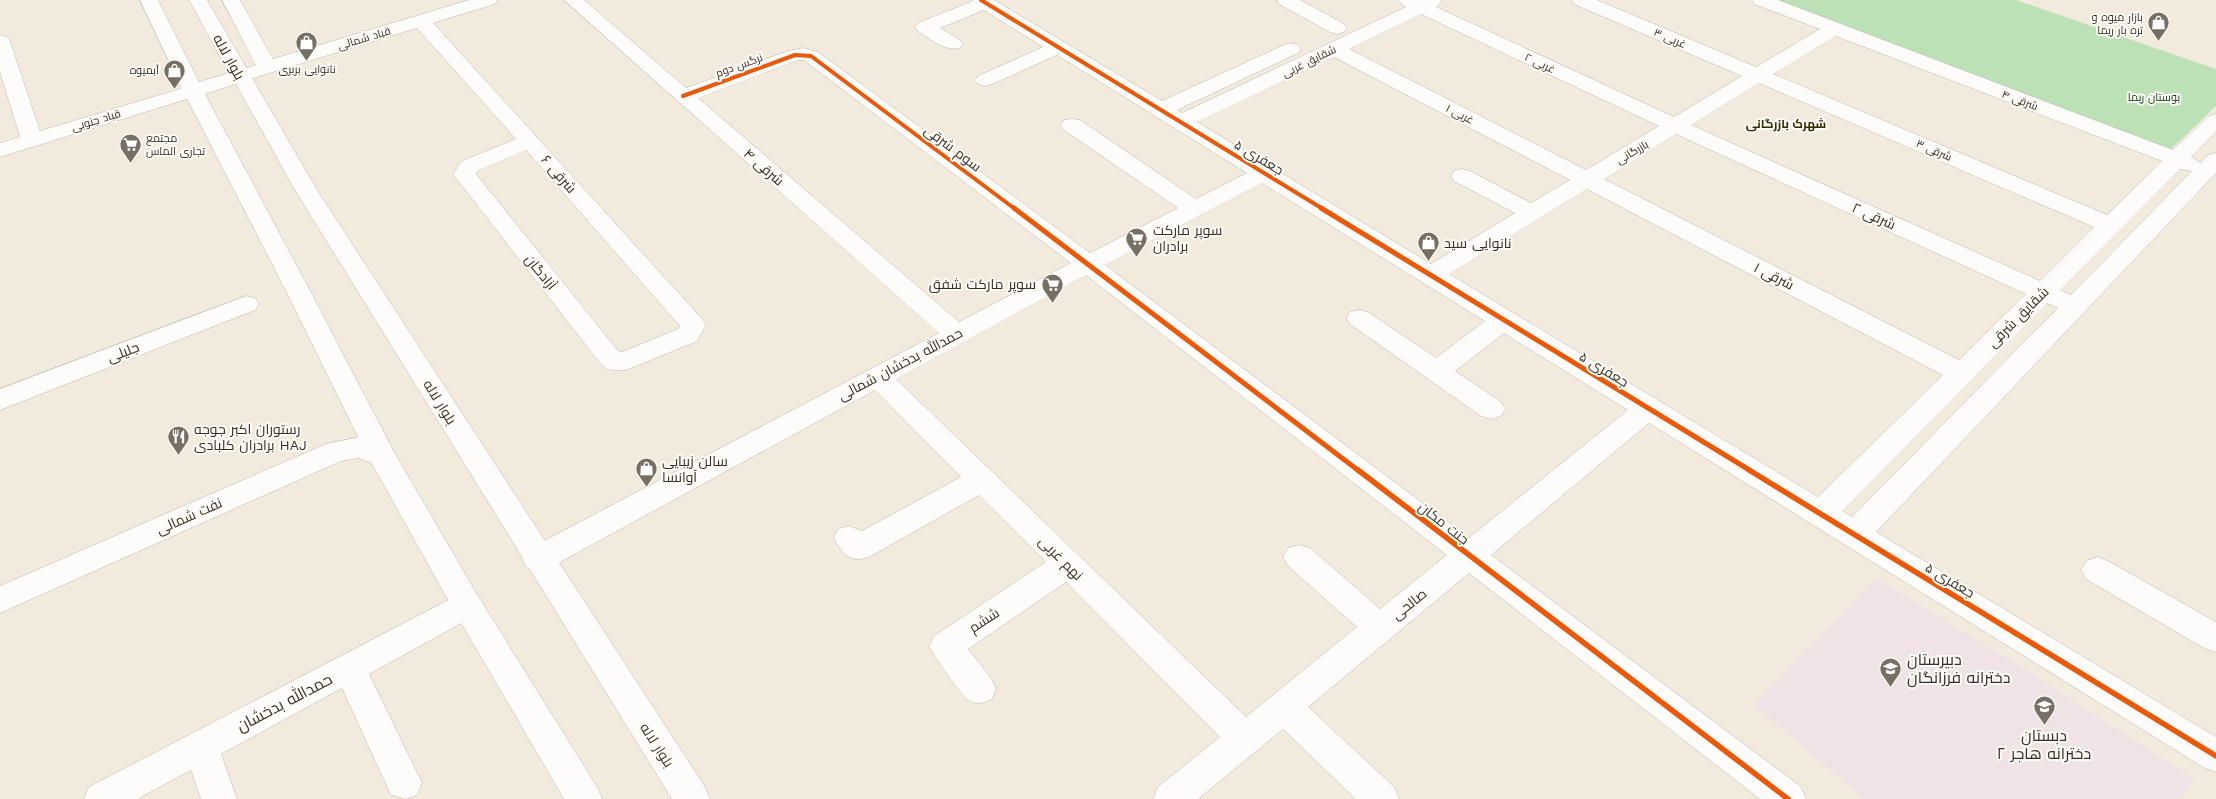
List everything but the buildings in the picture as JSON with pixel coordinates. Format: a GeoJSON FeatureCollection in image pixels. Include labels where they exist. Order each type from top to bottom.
{"type":"FeatureCollection","features":[{"type":"Feature","properties":{"kind":"street"},"geometry":{"type":"LineString","coordinates":[[149,0],[193,91],[295,285],[381,455],[467,605],[584,799]]}},
{"type":"Feature","properties":{"kind":"street","name":"بلوار لاله"},"geometry":{"type":"LineString","coordinates":[[198,0],[311,198],[692,799]]}},
{"type":"Feature","properties":{"kind":"street"},"geometry":{"type":"LineString","coordinates":[[231,0],[268,68]]}},
{"type":"Feature","properties":{"kind":"street","name":"۴ شرقی"},"geometry":{"type":"LineString","coordinates":[[573,0],[956,334]]}},
{"type":"Feature","properties":{"kind":"street"},"geometry":{"type":"LineString","coordinates":[[1286,0],[1337,28]]}},
{"type":"Feature","properties":{"kind":"street","name":"شقایق غربی"},"geometry":{"type":"LineString","coordinates":[[1171,116],[1337,28],[1397,0]]}},
{"type":"Feature","properties":{"kind":"street","name":"۳ غربی"},"geometry":{"type":"LineString","coordinates":[[1581,0],[1758,75]]}},
{"type":"Feature","properties":{"kind":"street","name":"۴ شرقی"},"geometry":{"type":"LineString","coordinates":[[1761,0],[2176,160],[2211,165]]}},
{"type":"Feature","properties":{"kind":"street"},"geometry":{"type":"LineString","coordinates":[[953,44],[925,27],[983,1]]}},
{"type":"Feature","properties":{"kind":"street","name":"جعفری ۵"},"geometry":{"type":"LineString","coordinates":[[983,1],[2216,756]]}},
{"type":"Feature","properties":{"kind":"street","name":"قباد شمالی"},"geometry":{"type":"LineString","coordinates":[[240,76],[421,21],[475,2]]}},
{"type":"Feature","properties":{"kind":"street","name":"شقایق غربی"},"geometry":{"type":"LineString","coordinates":[[1171,116],[1334,49],[1421,3]]}},
{"type":"Feature","properties":{"kind":"street","name":"۲ غربی"},"geometry":{"type":"LineString","coordinates":[[1421,3],[1675,126]]}},
{"type":"Feature","properties":{"kind":"street","name":"۶ شرقی"},"geometry":{"type":"LineString","coordinates":[[421,21],[693,325],[692,329]]}},
{"type":"Feature","properties":{"kind":"street","name":"بازرگانی"},"geometry":{"type":"LineString","coordinates":[[1430,275],[1834,28]]}},
{"type":"Feature","properties":{"kind":"street"},"geometry":{"type":"LineString","coordinates":[[0,41],[32,140]]}},
{"type":"Feature","properties":{"kind":"street"},"geometry":{"type":"LineString","coordinates":[[985,80],[1059,48]]}},
{"type":"Feature","properties":{"kind":"street","name":"۱ غربی"},"geometry":{"type":"LineString","coordinates":[[1334,49],[1587,180]]}},
{"type":"Feature","properties":{"kind":"street","name":"نرگس دوم"},"geometry":{"type":"LineString","coordinates":[[683,96],[803,54]]}},
{"type":"Feature","properties":{"kind":"street","name":"سوم شرقی"},"geometry":{"type":"LineString","coordinates":[[803,54],[811,56],[1088,264]]}},
{"type":"Feature","properties":{"kind":"street","name":"۳ شرقی"},"geometry":{"type":"LineString","coordinates":[[1758,75],[2110,225]]}},
{"type":"Feature","properties":{"kind":"street","name":"قباد جنوبی"},"geometry":{"type":"LineString","coordinates":[[0,150],[240,76]]}},
{"type":"Feature","properties":{"kind":"street","name":"شقایق شرقی"},"geometry":{"type":"LineString","coordinates":[[1820,514],[2216,120]]}},
{"type":"Feature","properties":{"kind":"street"},"geometry":{"type":"LineString","coordinates":[[1072,125],[1195,209]]}},
{"type":"Feature","properties":{"kind":"street","name":"۲ شرقی"},"geometry":{"type":"LineString","coordinates":[[1675,126],[2074,306]]}},
{"type":"Feature","properties":{"kind":"street","name":"آزادگان"},"geometry":{"type":"LineString","coordinates":[[530,141],[470,166],[464,174],[609,357],[616,362],[626,361],[688,335],[692,329]]}},
{"type":"Feature","properties":{"kind":"street"},"geometry":{"type":"LineString","coordinates":[[1854,535],[2211,165]]}},
{"type":"Feature","properties":{"kind":"street","name":"حمدالله بدخشان شمالی"},"geometry":{"type":"LineString","coordinates":[[538,558],[956,334],[1264,173]]}},
{"type":"Feature","properties":{"kind":"street"},"geometry":{"type":"LineString","coordinates":[[1462,176],[1532,213]]}},
{"type":"Feature","properties":{"kind":"street","name":"۱ شرقی"},"geometry":{"type":"LineString","coordinates":[[1587,180],[1962,373]]}},
{"type":"Feature","properties":{"kind":"street","name":"جنت مکان"},"geometry":{"type":"LineString","coordinates":[[1088,264],[1788,799]]}},
{"type":"Feature","properties":{"kind":"street","name":"جلیلی"},"geometry":{"type":"LineString","coordinates":[[0,400],[246,304]]}},
{"type":"Feature","properties":{"kind":"street"},"geometry":{"type":"LineString","coordinates":[[1359,318],[1491,409]]}},
{"type":"Feature","properties":{"kind":"street"},"geometry":{"type":"LineString","coordinates":[[1437,372],[1503,320]]}},
{"type":"Feature","properties":{"kind":"street","name":"نهم غربی"},"geometry":{"type":"LineString","coordinates":[[877,376],[1245,738]]}},
{"type":"Feature","properties":{"kind":"street","name":"صالحی"},"geometry":{"type":"LineString","coordinates":[[1171,799],[1648,408]]}},
{"type":"Feature","properties":{"kind":"street","name":"نفت شمالی"},"geometry":{"type":"LineString","coordinates":[[0,600],[336,451],[359,447],[381,455]]}},
{"type":"Feature","properties":{"kind":"street"},"geometry":{"type":"LineString","coordinates":[[848,538],[858,548],[982,479]]}},
{"type":"Feature","properties":{"kind":"street"},"geometry":{"type":"LineString","coordinates":[[1299,557],[1380,628]]}},
{"type":"Feature","properties":{"kind":"street","name":"ششم"},"geometry":{"type":"LineString","coordinates":[[979,689],[946,646],[1068,564]]}},
{"type":"Feature","properties":{"kind":"street"},"geometry":{"type":"LineString","coordinates":[[2097,570],[2216,638]]}},
{"type":"Feature","properties":{"kind":"street","name":"حمدالله بدخشان"},"geometry":{"type":"LineString","coordinates":[[102,799],[467,605]]}},
{"type":"Feature","properties":{"kind":"street"},"geometry":{"type":"LineString","coordinates":[[349,667],[404,783]]}},
{"type":"Feature","properties":{"kind":"street"},"geometry":{"type":"LineString","coordinates":[[1284,706],[1381,799]]}},
{"type":"Feature","properties":{"kind":"street"},"geometry":{"type":"LineString","coordinates":[[201,746],[219,799]]}},
{"type":"Feature","properties":{"kind":"shaded area","name":"دبیرستان دخترانه فرزانگان"},"geometry":{"type":"Polygon","coordinates":[[[1876,578],[2026,670],[2194,779],[2181,799],[1864,799],[1754,705],[1876,578]]]}},
{"type":"Feature","properties":{"kind":"green space","name":"بوستان ریما"},"geometry":{"type":"Polygon","coordinates":[[[1772,0],[2016,0],[2216,69],[2216,106],[2167,153],[1772,0]]]}},
{"type":"Feature","properties":{"kind":"cycle path"},"geometry":{"type":"LineString","coordinates":[[981,0],[2216,756]]}},
{"type":"Feature","properties":{"kind":"cycle path"},"geometry":{"type":"LineString","coordinates":[[683,96],[795,55],[811,56],[1088,264],[1788,799]]}},
{"type":"Feature","properties":{"kind":"place","name":"بازار میوه و تره بار ریما"},"geometry":{"type":"Point","coordinates":[2159,42]}},
{"type":"Feature","properties":{"kind":"place","name":"نانوایی بربری"},"geometry":{"type":"Point","coordinates":[307,62]}},
{"type":"Feature","properties":{"kind":"place","name":"آبمیوه"},"geometry":{"type":"Point","coordinates":[175,89]}},
{"type":"Feature","properties":{"kind":"place","name":"مجتمع تجاری الماس"},"geometry":{"type":"Point","coordinates":[130,163]}},
{"type":"Feature","properties":{"kind":"place","name":"سوپر مارکت برادران"},"geometry":{"type":"Point","coordinates":[1137,257]}},
{"type":"Feature","properties":{"kind":"place","name":"نانوایی سید"},"geometry":{"type":"Point","coordinates":[1428,262]}},
{"type":"Feature","properties":{"kind":"place","name":"سوپر مارکت شفق"},"geometry":{"type":"Point","coordinates":[1052,303]}},
{"type":"Feature","properties":{"kind":"place","name":"رستوران اکبر جوجه برادران کلبادی HAJ"},"geometry":{"type":"Point","coordinates":[178,456]}},
{"type":"Feature","properties":{"kind":"place","name":"سالن زیبایی آوانسا"},"geometry":{"type":"Point","coordinates":[646,488]}},
{"type":"Feature","properties":{"kind":"place","name":"دبیرستان دخترانه فرزانگان"},"geometry":{"type":"Point","coordinates":[1891,687]}},
{"type":"Feature","properties":{"kind":"place","name":"دبستان دخترانه هاجر ۲"},"geometry":{"type":"Point","coordinates":[2044,725]}},
{"type":"Feature","properties":{"kind":"district","name":"شهرک بازرگانی"},"geometry":{"type":"Point","coordinates":[1786,124]}}]}
